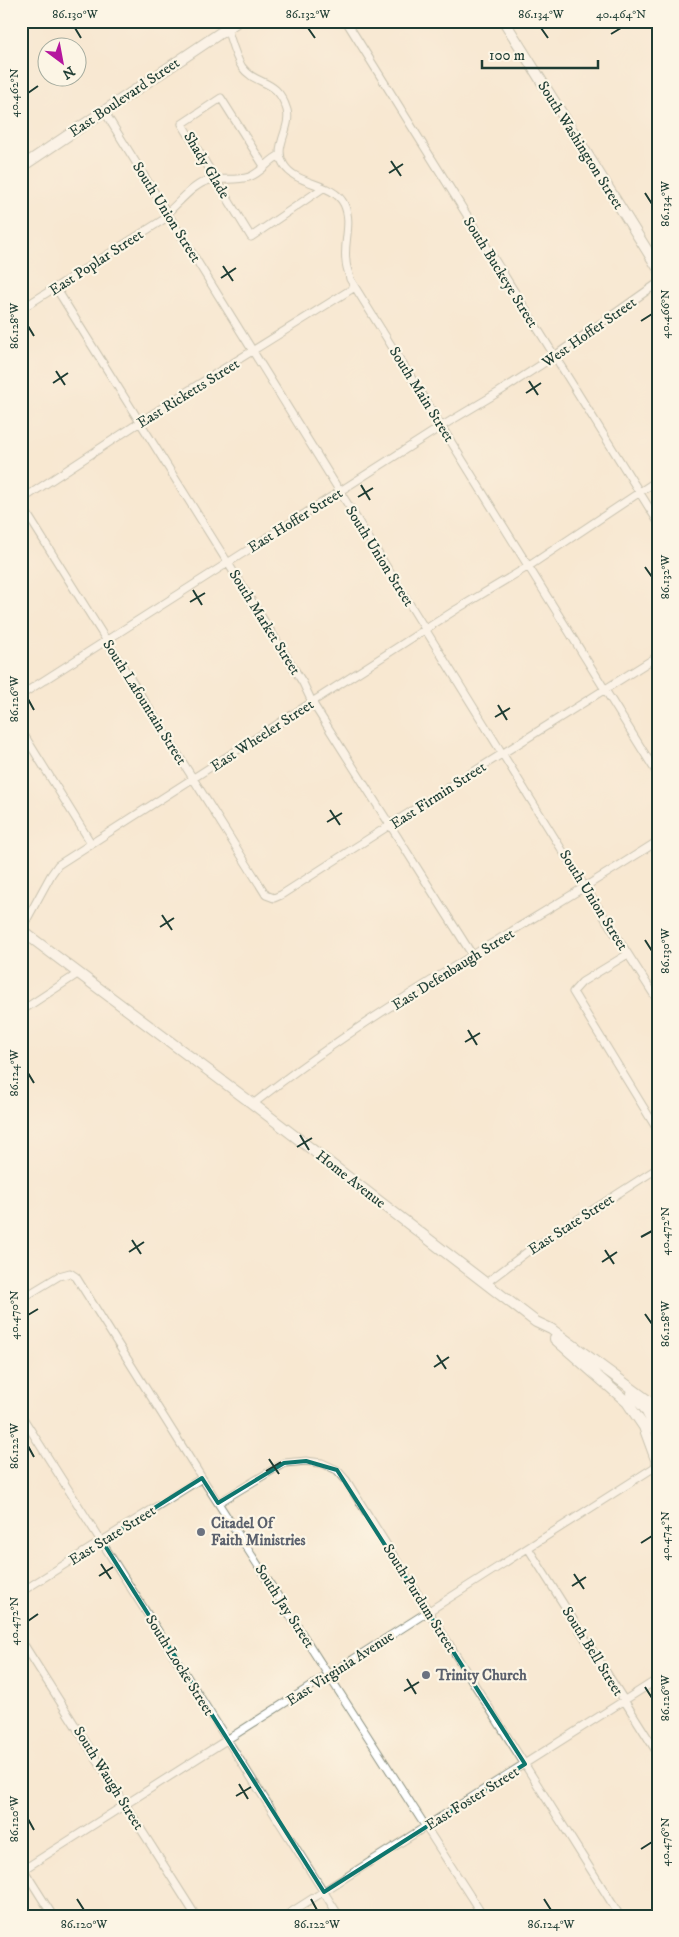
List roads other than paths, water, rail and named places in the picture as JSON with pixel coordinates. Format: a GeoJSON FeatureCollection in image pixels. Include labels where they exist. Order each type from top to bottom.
{"type":"FeatureCollection","features":[{"type":"Feature","properties":{"kind":"main road","name":"East Boulevard Street"},"geometry":{"type":"LineString","coordinates":[[21,167],[238,21]]}},
{"type":"Feature","properties":{"kind":"main road","name":"South Washington Street"},"geometry":{"type":"LineString","coordinates":[[504,21],[658,268]]}},
{"type":"Feature","properties":{"kind":"main road","name":"Home Avenue"},"geometry":{"type":"LineString","coordinates":[[21,930],[253,1104],[536,1322],[551,1329],[658,1408]]}},
{"type":"Feature","properties":{"kind":"main road"},"geometry":{"type":"LineString","coordinates":[[536,1322],[627,1402],[654,1436]]}},
{"type":"Feature","properties":{"kind":"main road"},"geometry":{"type":"LineString","coordinates":[[614,1377],[646,1410],[654,1436],[658,1465]]}},
{"type":"Feature","properties":{"kind":"street","name":"South Buckeye Street"},"geometry":{"type":"LineString","coordinates":[[346,21],[553,357],[658,522]]}},
{"type":"Feature","properties":{"kind":"street"},"geometry":{"type":"LineString","coordinates":[[227,28],[242,67],[251,76],[274,87],[287,110],[288,117],[280,145],[280,155]]}},
{"type":"Feature","properties":{"kind":"street","name":"Shady Glade"},"geometry":{"type":"LineString","coordinates":[[264,166],[221,98],[182,124],[251,237],[323,188]]}},
{"type":"Feature","properties":{"kind":"street","name":"South Union Street"},"geometry":{"type":"LineString","coordinates":[[104,111],[585,887],[658,1001]]}},
{"type":"Feature","properties":{"kind":"street","name":"East Poplar Street"},"geometry":{"type":"LineString","coordinates":[[21,309],[166,218],[167,213],[197,187],[206,182],[251,176],[271,159],[280,155]]}},
{"type":"Feature","properties":{"kind":"street","name":"South Main Street"},"geometry":{"type":"LineString","coordinates":[[280,155],[284,165],[292,174],[336,195],[343,204],[348,224],[345,260],[350,279],[658,775]]}},
{"type":"Feature","properties":{"kind":"street","name":"West Hoffer Street"},"geometry":{"type":"LineString","coordinates":[[442,426],[553,357],[658,283]]}},
{"type":"Feature","properties":{"kind":"street","name":"East Ricketts Street"},"geometry":{"type":"LineString","coordinates":[[21,500],[355,287]]}},
{"type":"Feature","properties":{"kind":"street","name":"South Market Street"},"geometry":{"type":"LineString","coordinates":[[56,288],[303,683],[312,702],[389,826],[473,956]]}},
{"type":"Feature","properties":{"kind":"street","name":"East Hoffer Street"},"geometry":{"type":"LineString","coordinates":[[21,695],[442,426]]}},
{"type":"Feature","properties":{"kind":"street","name":"East Wheeler Street"},"geometry":{"type":"LineString","coordinates":[[21,930],[58,865],[529,566],[658,480]]}},
{"type":"Feature","properties":{"kind":"street","name":"South Lafountain Street"},"geometry":{"type":"LineString","coordinates":[[21,504],[266,895],[270,897]]}},
{"type":"Feature","properties":{"kind":"street","name":"East Firmin Street"},"geometry":{"type":"LineString","coordinates":[[270,897],[281,895],[658,656]]}},
{"type":"Feature","properties":{"kind":"street"},"geometry":{"type":"LineString","coordinates":[[21,730],[92,843]]}},
{"type":"Feature","properties":{"kind":"street","name":"East Defenbaugh Street"},"geometry":{"type":"LineString","coordinates":[[253,1104],[311,1061],[406,996],[658,841]]}},
{"type":"Feature","properties":{"kind":"street"},"geometry":{"type":"LineString","coordinates":[[628,954],[582,982],[573,992],[658,1131]]}},
{"type":"Feature","properties":{"kind":"street"},"geometry":{"type":"LineString","coordinates":[[21,1011],[79,973]]}},
{"type":"Feature","properties":{"kind":"street","name":"East State Street"},"geometry":{"type":"LineString","coordinates":[[486,1283],[527,1252],[658,1168]]}},
{"type":"Feature","properties":{"kind":"street","name":"South Jay Street"},"geometry":{"type":"LineString","coordinates":[[21,1299],[59,1276],[70,1273],[76,1277],[202,1478],[483,1916]]}},
{"type":"Feature","properties":{"kind":"street","name":"South Locke Street"},"geometry":{"type":"LineString","coordinates":[[21,1415],[339,1916]]}},
{"type":"Feature","properties":{"kind":"street","name":"South Purdum Street"},"geometry":{"type":"LineString","coordinates":[[218,1502],[284,1463],[306,1461],[330,1466],[337,1470],[346,1480],[620,1916]]}},
{"type":"Feature","properties":{"kind":"street","name":"East Virginia Avenue"},"geometry":{"type":"LineString","coordinates":[[22,1869],[658,1465]]}},
{"type":"Feature","properties":{"kind":"street","name":"East State Street"},"geometry":{"type":"LineString","coordinates":[[21,1592],[202,1478]]}},
{"type":"Feature","properties":{"kind":"street","name":"South Bell Street"},"geometry":{"type":"LineString","coordinates":[[528,1548],[658,1754]]}},
{"type":"Feature","properties":{"kind":"street","name":"South Waugh Street"},"geometry":{"type":"LineString","coordinates":[[21,1640],[196,1916]]}},
{"type":"Feature","properties":{"kind":"street","name":"East Foster Street"},"geometry":{"type":"LineString","coordinates":[[286,1916],[658,1679]]}},
{"type":"Feature","properties":{"kind":"street"},"geometry":{"type":"LineString","coordinates":[[22,1869],[53,1916]]}},
{"type":"Feature","properties":{"kind":"place","name":"Citadel Of Faith Ministries"},"geometry":{"type":"Point","coordinates":[201,1532]}},
{"type":"Feature","properties":{"kind":"place","name":"Trinity Church"},"geometry":{"type":"Point","coordinates":[426,1675]}}]}
